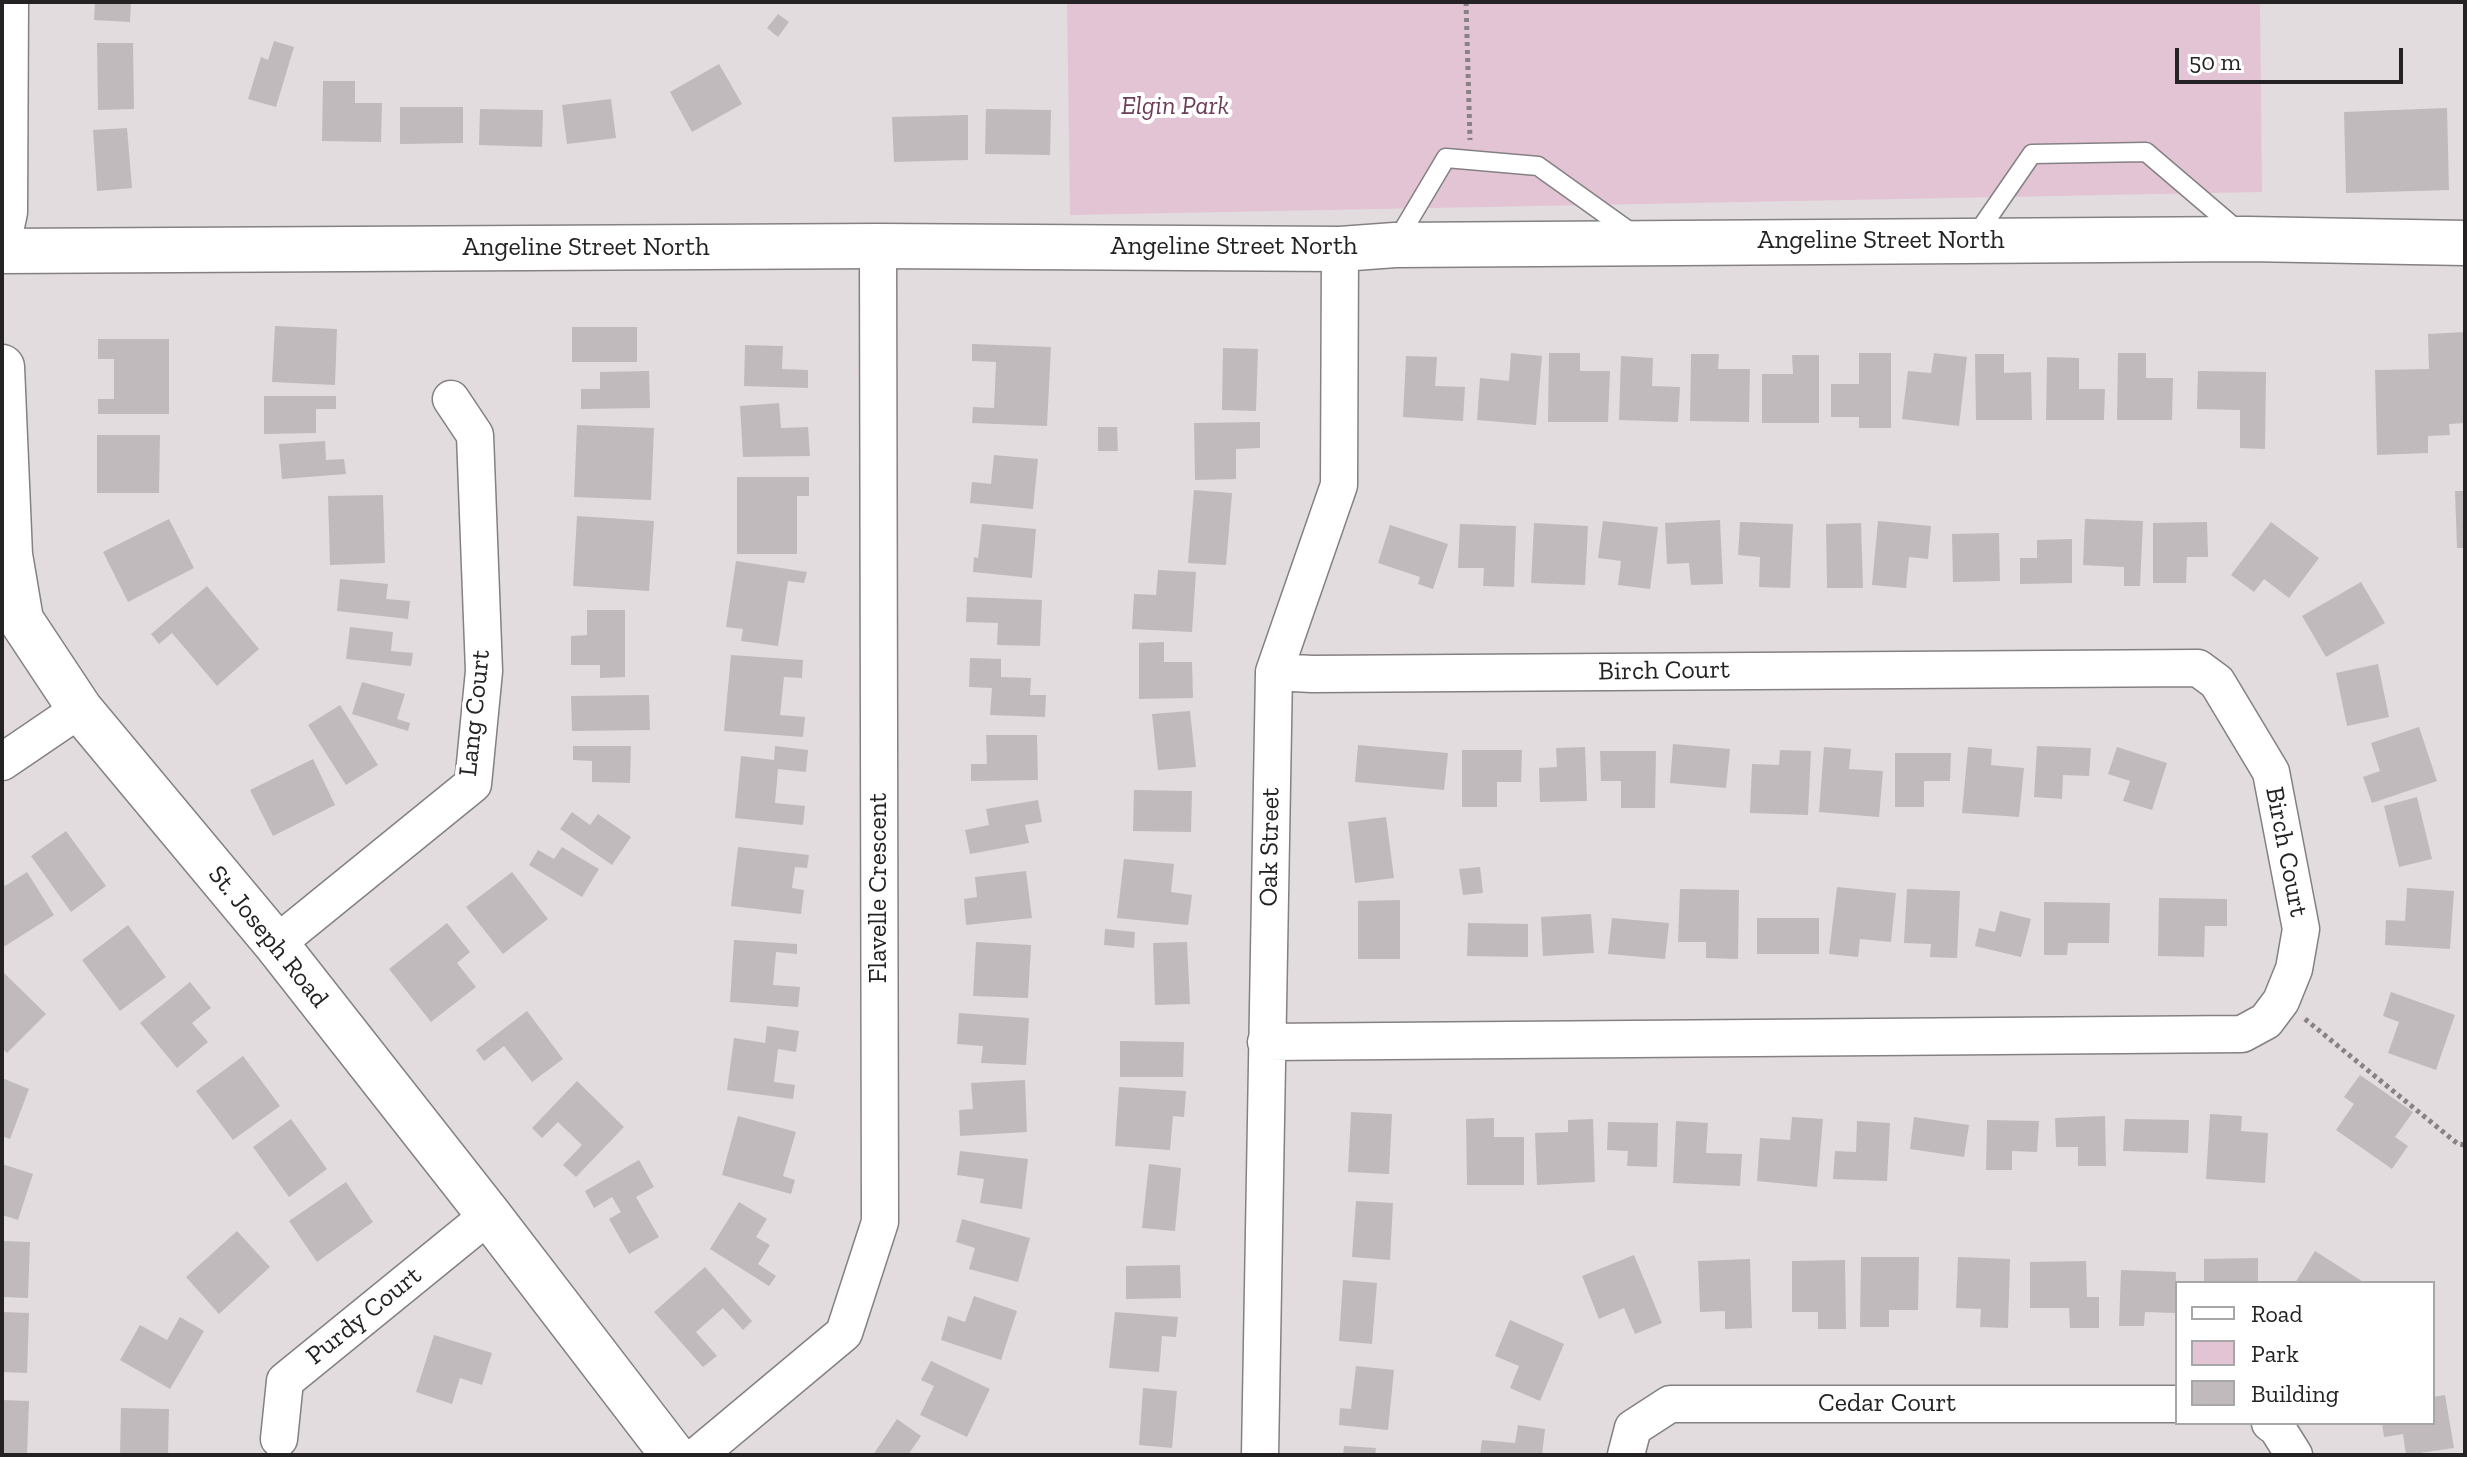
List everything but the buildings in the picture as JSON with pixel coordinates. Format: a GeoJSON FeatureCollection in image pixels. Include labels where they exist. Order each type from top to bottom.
{"type":"FeatureCollection","features":[{"type":"Feature","properties":{"kind":"main road"},"geometry":{"type":"LineString","coordinates":[[2,226],[5,212],[6,2]]}},
{"type":"Feature","properties":{"kind":"main road","name":"Angeline Street North"},"geometry":{"type":"LineString","coordinates":[[2,251],[878,246],[1340,249],[1395,245],[1645,242],[2248,239],[2465,243]]}},
{"type":"Feature","properties":{"kind":"main road","name":"St. Joseph Road"},"geometry":{"type":"LineString","coordinates":[[2,367],[10,555],[21,620],[80,709],[276,944],[673,1455]]}},
{"type":"Feature","properties":{"kind":"street","name":"Flavelle Crescent"},"geometry":{"type":"LineString","coordinates":[[698,1455],[844,1333],[880,1222],[878,246]]}},
{"type":"Feature","properties":{"kind":"street","name":"Oak Street"},"geometry":{"type":"LineString","coordinates":[[1260,1455],[1274,672],[1339,485],[1340,249]]}},
{"type":"Feature","properties":{"kind":"street","name":"Lang Court"},"geometry":{"type":"LineString","coordinates":[[276,944],[473,784],[484,671],[475,435],[451,399]]}},
{"type":"Feature","properties":{"kind":"street","name":"Birch Court"},"geometry":{"type":"LineString","coordinates":[[1266,1042],[2242,1034],[2266,1021],[2281,1001],[2294,969],[2301,929],[2271,772],[2217,682],[2198,668],[1274,672]]}},
{"type":"Feature","properties":{"kind":"street"},"geometry":{"type":"LineString","coordinates":[[2,762],[80,709]]}},
{"type":"Feature","properties":{"kind":"street","name":"Purdy Court"},"geometry":{"type":"LineString","coordinates":[[279,1439],[285,1381],[489,1215]]}},
{"type":"Feature","properties":{"kind":"street","name":"Cedar Court"},"geometry":{"type":"LineString","coordinates":[[1626,1455],[1633,1428],[1670,1404],[2175,1404]]}},
{"type":"Feature","properties":{"kind":"street"},"geometry":{"type":"LineString","coordinates":[[2273,1425],[2294,1455]]}},
{"type":"Feature","properties":{"kind":"lane"},"geometry":{"type":"LineString","coordinates":[[1972,240],[2032,154],[2146,152],[2248,239]]}},
{"type":"Feature","properties":{"kind":"lane"},"geometry":{"type":"LineString","coordinates":[[1395,245],[1401,229],[1446,158],[1538,166],[1645,242]]}},
{"type":"Feature","properties":{"kind":"path"},"geometry":{"type":"LineString","coordinates":[[1466,2],[1470,161]]}},
{"type":"Feature","properties":{"kind":"path"},"geometry":{"type":"LineString","coordinates":[[2281,1001],[2458,1144],[2465,1145]]}},
{"type":"Feature","properties":{"kind":"green space","name":"Elgin Park"},"geometry":{"type":"Polygon","coordinates":[[[1067,2],[2260,2],[2262,192],[1070,215],[1067,2]]]}}]}
